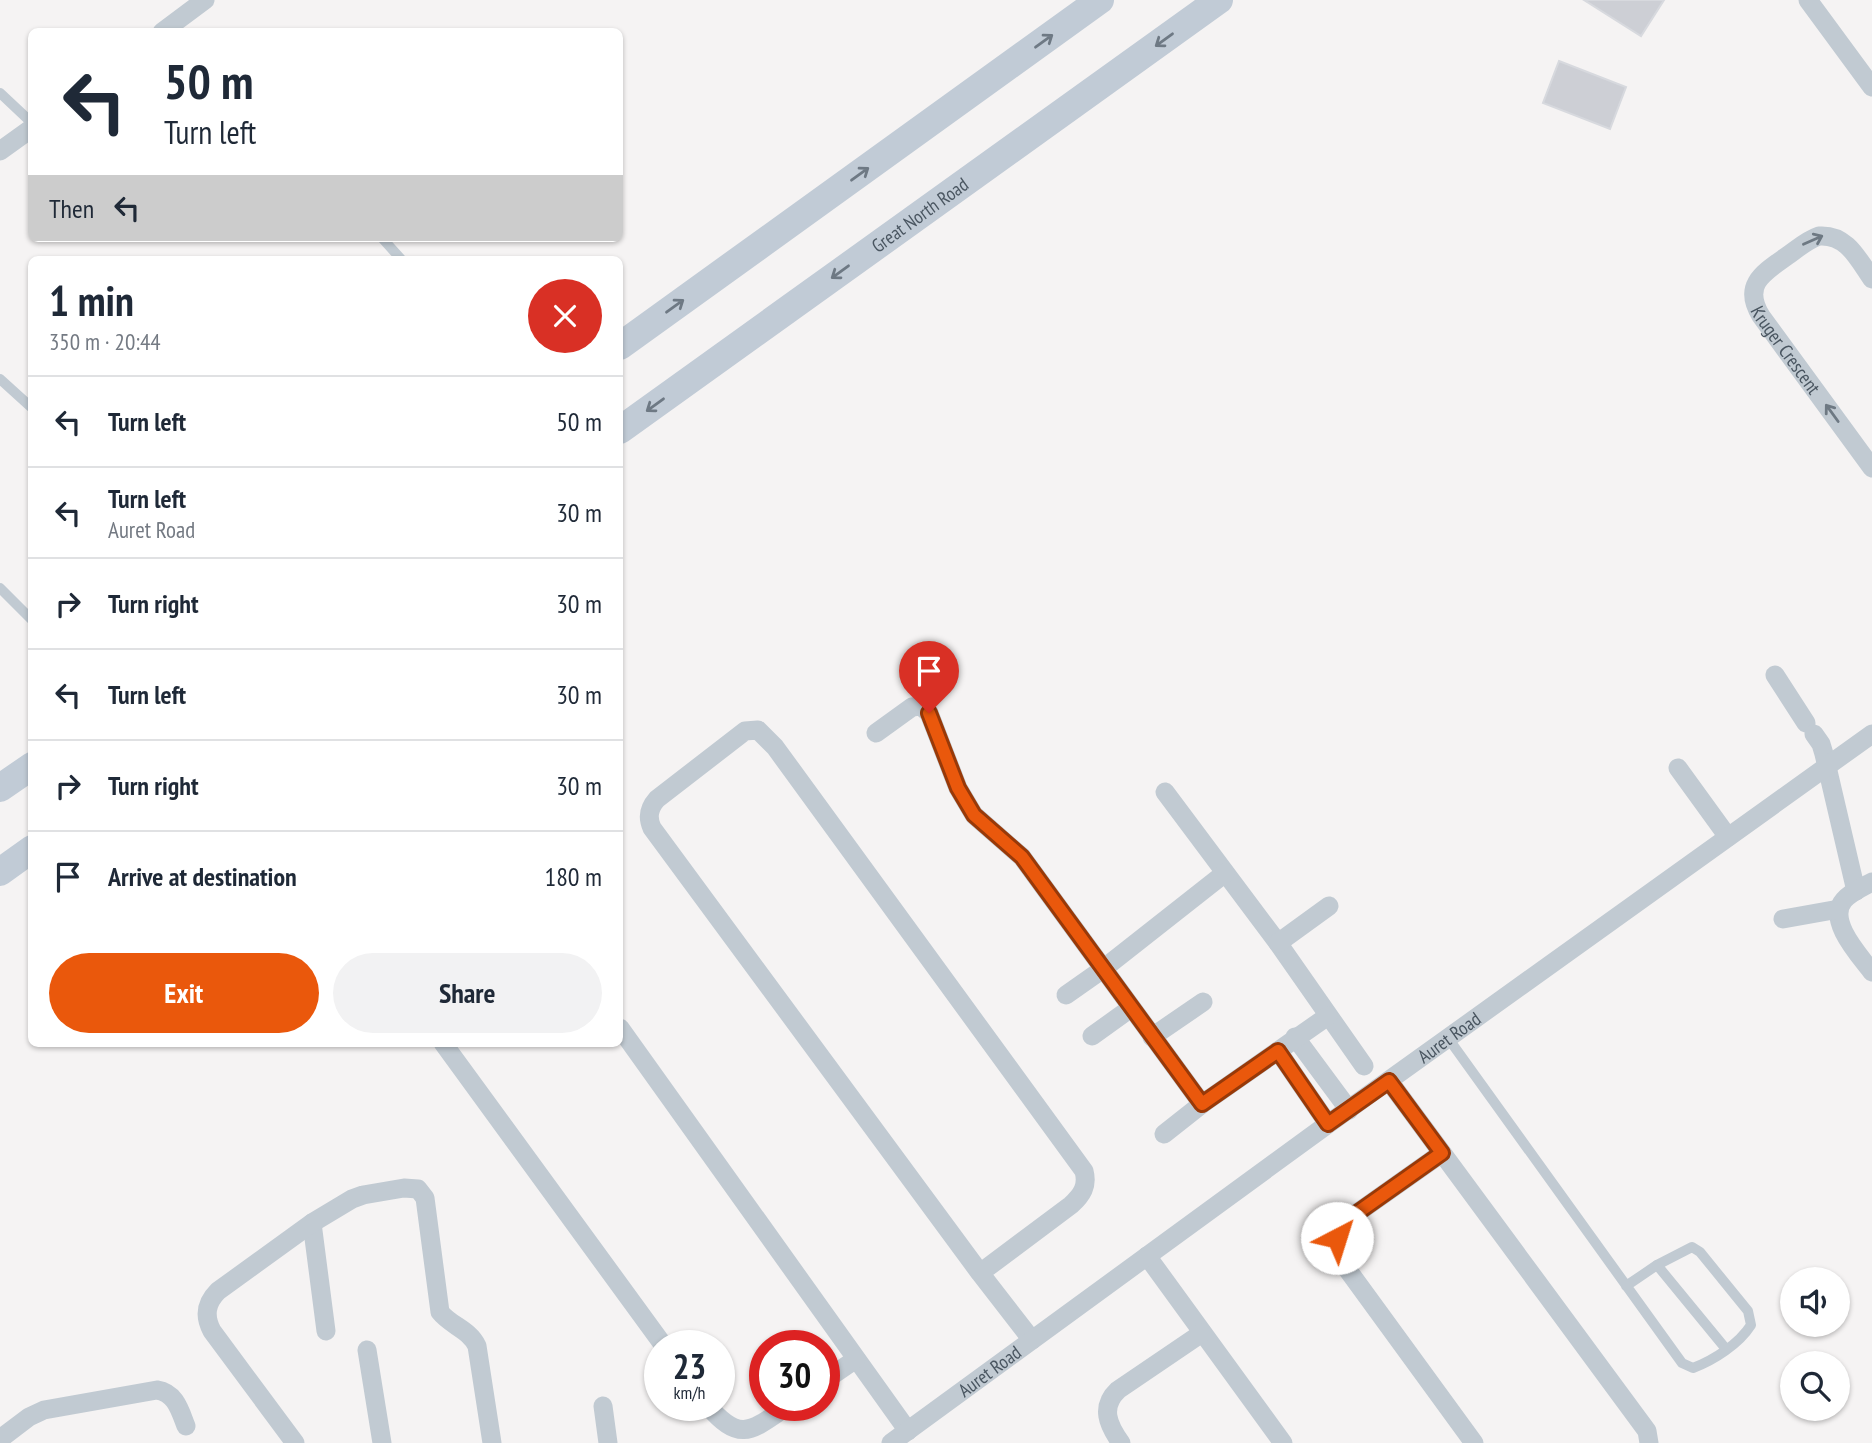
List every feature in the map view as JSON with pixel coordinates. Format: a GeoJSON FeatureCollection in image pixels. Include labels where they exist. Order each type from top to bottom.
{"type":"FeatureCollection","features":[{"type":"Feature","properties":{"kind":"main road"},"geometry":{"type":"LineString","coordinates":[[623,344],[1100,0]]}},
{"type":"Feature","properties":{"kind":"main road","name":"Great North Road"},"geometry":{"type":"LineString","coordinates":[[623,428],[1219,0]]}},
{"type":"Feature","properties":{"kind":"main road"},"geometry":{"type":"LineString","coordinates":[[0,788],[28,769]]}},
{"type":"Feature","properties":{"kind":"main road"},"geometry":{"type":"LineString","coordinates":[[0,872],[28,852]]}},
{"type":"Feature","properties":{"kind":"street"},"geometry":{"type":"LineString","coordinates":[[167,28],[205,0]]}},
{"type":"Feature","properties":{"kind":"street"},"geometry":{"type":"LineString","coordinates":[[1808,0],[1872,87]]}},
{"type":"Feature","properties":{"kind":"street"},"geometry":{"type":"LineString","coordinates":[[0,150],[28,128]]}},
{"type":"Feature","properties":{"kind":"street","name":"Kruger Crescent"},"geometry":{"type":"LineString","coordinates":[[1872,279],[1841,239],[1829,235],[1819,236],[1764,272],[1756,282],[1753,295],[1761,316],[1872,468]]}},
{"type":"Feature","properties":{"kind":"street"},"geometry":{"type":"LineString","coordinates":[[1775,675],[1821,744],[1864,887],[1842,902],[1839,909],[1841,926],[1872,972]]}},
{"type":"Feature","properties":{"kind":"street"},"geometry":{"type":"LineString","coordinates":[[876,733],[912,707],[922,706],[929,713],[958,788],[974,815],[1022,857],[1202,1104]]}},
{"type":"Feature","properties":{"kind":"street"},"geometry":{"type":"LineString","coordinates":[[980,1273],[1079,1198],[1086,1185],[1084,1171],[775,747],[763,733],[752,729],[745,731],[657,799],[650,810],[650,824],[980,1273],[1032,1340]]}},
{"type":"Feature","properties":{"kind":"street","name":"Auret Road"},"geometry":{"type":"LineString","coordinates":[[891,1443],[1328,1124],[1872,734]]}},
{"type":"Feature","properties":{"kind":"street"},"geometry":{"type":"LineString","coordinates":[[1678,768],[1728,837]]}},
{"type":"Feature","properties":{"kind":"street"},"geometry":{"type":"LineString","coordinates":[[1165,792],[1278,943],[1364,1066]]}},
{"type":"Feature","properties":{"kind":"street"},"geometry":{"type":"LineString","coordinates":[[1066,995],[1225,873]]}},
{"type":"Feature","properties":{"kind":"street"},"geometry":{"type":"LineString","coordinates":[[1278,943],[1329,906]]}},
{"type":"Feature","properties":{"kind":"street"},"geometry":{"type":"LineString","coordinates":[[1783,919],[1839,909]]}},
{"type":"Feature","properties":{"kind":"street"},"geometry":{"type":"LineString","coordinates":[[1152,1037],[1203,1002]]}},
{"type":"Feature","properties":{"kind":"street"},"geometry":{"type":"LineString","coordinates":[[1092,1036],[1131,1008]]}},
{"type":"Feature","properties":{"kind":"street"},"geometry":{"type":"LineString","coordinates":[[1164,1134],[1295,1037],[1328,1016]]}},
{"type":"Feature","properties":{"kind":"street"},"geometry":{"type":"LineString","coordinates":[[623,1032],[908,1431]]}},
{"type":"Feature","properties":{"kind":"street"},"geometry":{"type":"LineString","coordinates":[[1295,1037],[1349,1110]]}},
{"type":"Feature","properties":{"kind":"street"},"geometry":{"type":"LineString","coordinates":[[446,1047],[651,1330]]}},
{"type":"Feature","properties":{"kind":"street"},"geometry":{"type":"LineString","coordinates":[[1278,1051],[1328,1124]]}},
{"type":"Feature","properties":{"kind":"street"},"geometry":{"type":"LineString","coordinates":[[1389,1081],[1647,1430],[1649,1443]]}},
{"type":"Feature","properties":{"kind":"street"},"geometry":{"type":"LineString","coordinates":[[1442,1153],[1350,1218],[1341,1226],[1336,1242],[1342,1262],[1474,1443]]}},
{"type":"Feature","properties":{"kind":"street"},"geometry":{"type":"LineString","coordinates":[[295,1443],[212,1331],[206,1310],[218,1291],[312,1223],[363,1195],[410,1188],[416,1188],[423,1194],[439,1307],[443,1316],[468,1332],[477,1346],[492,1443]]}},
{"type":"Feature","properties":{"kind":"street"},"geometry":{"type":"LineString","coordinates":[[312,1223],[326,1331]]}},
{"type":"Feature","properties":{"kind":"street"},"geometry":{"type":"LineString","coordinates":[[1147,1256],[1283,1443]]}},
{"type":"Feature","properties":{"kind":"street"},"geometry":{"type":"LineString","coordinates":[[1121,1443],[1106,1415],[1114,1394],[1202,1333]]}},
{"type":"Feature","properties":{"kind":"street"},"geometry":{"type":"LineString","coordinates":[[367,1350],[382,1443]]}},
{"type":"Feature","properties":{"kind":"street"},"geometry":{"type":"LineString","coordinates":[[840,1370],[856,1359]]}},
{"type":"Feature","properties":{"kind":"street"},"geometry":{"type":"LineString","coordinates":[[0,1438],[29,1416],[44,1410],[157,1390],[174,1399],[186,1426]]}},
{"type":"Feature","properties":{"kind":"street"},"geometry":{"type":"LineString","coordinates":[[603,1406],[608,1443]]}},
{"type":"Feature","properties":{"kind":"street"},"geometry":{"type":"LineString","coordinates":[[719,1421],[724,1427],[736,1433],[754,1429],[766,1421]]}},
{"type":"Feature","properties":{"kind":"lane"},"geometry":{"type":"LineString","coordinates":[[0,93],[28,121]]}},
{"type":"Feature","properties":{"kind":"lane"},"geometry":{"type":"LineString","coordinates":[[386,242],[398,256]]}},
{"type":"Feature","properties":{"kind":"lane"},"geometry":{"type":"LineString","coordinates":[[0,379],[28,404]]}},
{"type":"Feature","properties":{"kind":"lane"},"geometry":{"type":"LineString","coordinates":[[0,588],[28,616]]}},
{"type":"Feature","properties":{"kind":"lane"},"geometry":{"type":"LineString","coordinates":[[1448,1038],[1626,1286],[1682,1363],[1693,1368],[1706,1363],[1744,1336],[1751,1325],[1748,1311],[1708,1262],[1692,1247],[1657,1265],[1626,1286]]}},
{"type":"Feature","properties":{"kind":"lane"},"geometry":{"type":"LineString","coordinates":[[1657,1265],[1726,1349]]}},
{"type":"Feature","properties":{"kind":"building"},"geometry":{"type":"Polygon","coordinates":[[[1584,0],[1664,0],[1641,36],[1584,0]]]}},
{"type":"Feature","properties":{"kind":"building"},"geometry":{"type":"Polygon","coordinates":[[[1559,61],[1626,87],[1610,129],[1543,103],[1559,61]]]}},
{"type":"Feature","properties":{"kind":"route"},"geometry":{"type":"LineString","coordinates":[[929,713],[958,788],[974,815],[1022,857],[1202,1104],[1278,1051],[1328,1124],[1389,1081],[1442,1153],[1350,1218],[1341,1226],[1337,1238]]}}]}
